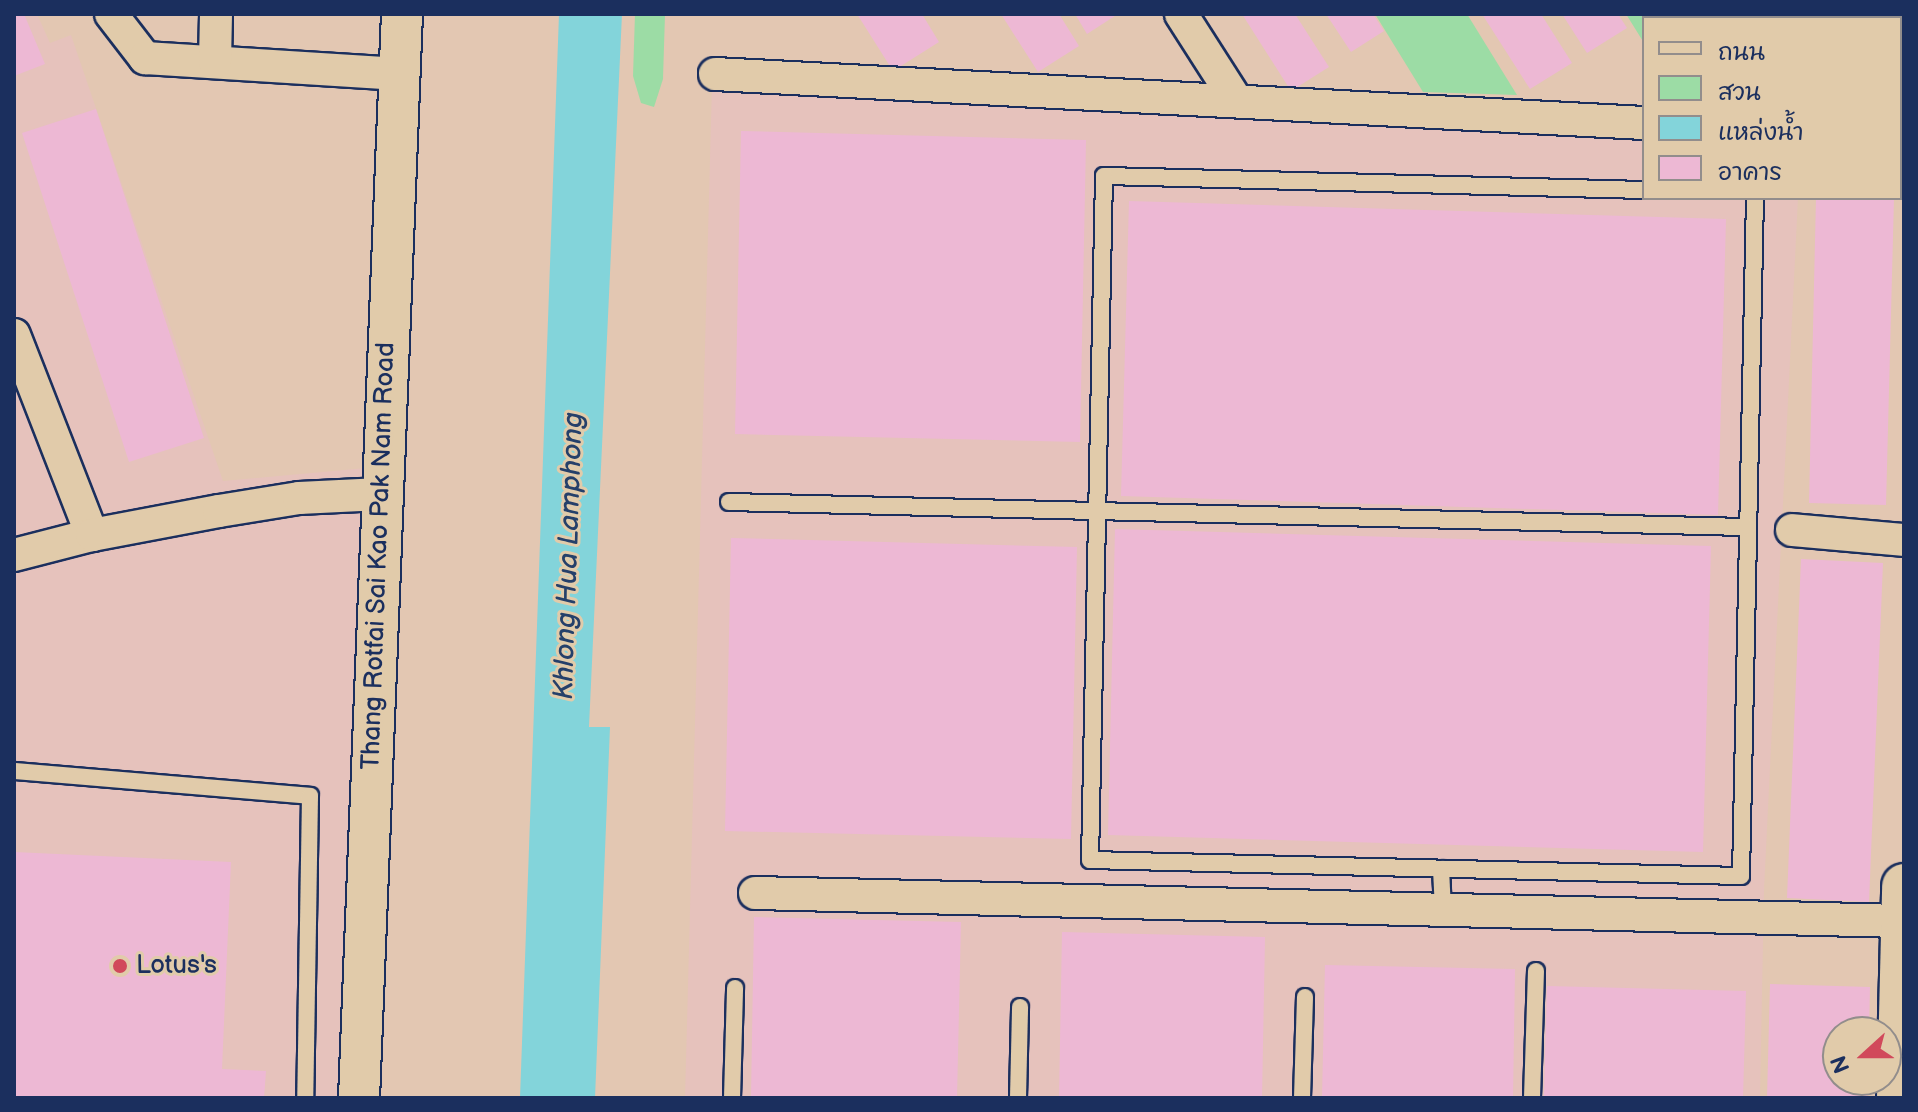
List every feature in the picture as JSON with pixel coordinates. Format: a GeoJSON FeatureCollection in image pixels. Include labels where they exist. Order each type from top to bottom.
{"type":"FeatureCollection","features":[{"type":"Feature","properties":{"kind":"main road"},"geometry":{"type":"LineString","coordinates":[[1899,1098],[1904,886]]}},
{"type":"Feature","properties":{"kind":"street"},"geometry":{"type":"LineString","coordinates":[[111,14],[145,58],[399,74]]}},
{"type":"Feature","properties":{"kind":"street"},"geometry":{"type":"LineString","coordinates":[[215,62],[216,14]]}},
{"type":"Feature","properties":{"kind":"street","name":"Thang Rotfai Sai Kao Pak Nam Road"},"geometry":{"type":"LineString","coordinates":[[359,1098],[402,14]]}},
{"type":"Feature","properties":{"kind":"street"},"geometry":{"type":"LineString","coordinates":[[1181,14],[1236,100]]}},
{"type":"Feature","properties":{"kind":"street"},"geometry":{"type":"LineString","coordinates":[[715,74],[1642,123]]}},
{"type":"Feature","properties":{"kind":"street"},"geometry":{"type":"LineString","coordinates":[[14,335],[92,535]]}},
{"type":"Feature","properties":{"kind":"street"},"geometry":{"type":"LineString","coordinates":[[14,555],[92,535],[299,498],[381,494]]}},
{"type":"Feature","properties":{"kind":"street"},"geometry":{"type":"LineString","coordinates":[[1792,530],[1904,540]]}},
{"type":"Feature","properties":{"kind":"street"},"geometry":{"type":"LineString","coordinates":[[755,893],[1903,921]]}},
{"type":"Feature","properties":{"kind":"lane"},"geometry":{"type":"LineString","coordinates":[[1642,190],[1104,176],[1090,860],[1741,876],[1755,200]]}},
{"type":"Feature","properties":{"kind":"lane"},"geometry":{"type":"LineString","coordinates":[[729,502],[1748,527]]}},
{"type":"Feature","properties":{"kind":"lane"},"geometry":{"type":"LineString","coordinates":[[14,771],[310,796],[305,1098]]}},
{"type":"Feature","properties":{"kind":"lane"},"geometry":{"type":"LineString","coordinates":[[1441,869],[1443,910]]}},
{"type":"Feature","properties":{"kind":"lane"},"geometry":{"type":"LineString","coordinates":[[1532,1098],[1536,971]]}},
{"type":"Feature","properties":{"kind":"lane"},"geometry":{"type":"LineString","coordinates":[[732,1098],[735,988]]}},
{"type":"Feature","properties":{"kind":"lane"},"geometry":{"type":"LineString","coordinates":[[1302,1098],[1305,997]]}},
{"type":"Feature","properties":{"kind":"lane"},"geometry":{"type":"LineString","coordinates":[[1018,1098],[1020,1007]]}},
{"type":"Feature","properties":{"kind":"shaded area"},"geometry":{"type":"Polygon","coordinates":[[[14,14],[37,14],[50,43],[71,35],[223,481],[366,468],[342,1098],[14,1098],[14,14]]]}},
{"type":"Feature","properties":{"kind":"shaded area"},"geometry":{"type":"Polygon","coordinates":[[[712,84],[1642,137],[1642,200],[1798,200],[1764,890],[1760,1098],[685,1098],[712,84]]]}},
{"type":"Feature","properties":{"kind":"green space"},"geometry":{"type":"Polygon","coordinates":[[[635,14],[665,14],[663,79],[654,107],[641,103],[633,76],[635,14]]]}},
{"type":"Feature","properties":{"kind":"green space"},"geometry":{"type":"Polygon","coordinates":[[[1375,14],[1467,14],[1517,95],[1423,92],[1375,14]]]}},
{"type":"Feature","properties":{"kind":"green space"},"geometry":{"type":"Polygon","coordinates":[[[1626,14],[1709,16],[1642,16],[1642,40],[1626,14]]]}},
{"type":"Feature","properties":{"kind":"water","name":"Khlong Hua Lamphong"},"geometry":{"type":"Polygon","coordinates":[[[559,14],[622,14],[589,727],[610,727],[595,1098],[520,1098],[559,14]]]}},
{"type":"Feature","properties":{"kind":"building"},"geometry":{"type":"Polygon","coordinates":[[[14,14],[24,14],[45,64],[14,76],[14,14]]]}},
{"type":"Feature","properties":{"kind":"building"},"geometry":{"type":"Polygon","coordinates":[[[857,14],[922,14],[939,42],[893,71],[857,14]]]}},
{"type":"Feature","properties":{"kind":"building"},"geometry":{"type":"Polygon","coordinates":[[[1001,14],[1059,14],[1079,46],[1038,72],[1001,14]]]}},
{"type":"Feature","properties":{"kind":"building"},"geometry":{"type":"Polygon","coordinates":[[[1075,14],[1118,14],[1087,34],[1075,14]]]}},
{"type":"Feature","properties":{"kind":"building"},"geometry":{"type":"Polygon","coordinates":[[[1242,14],[1295,14],[1329,67],[1291,91],[1242,14]]]}},
{"type":"Feature","properties":{"kind":"building"},"geometry":{"type":"Polygon","coordinates":[[[1326,14],[1373,14],[1384,31],[1351,52],[1326,14]]]}},
{"type":"Feature","properties":{"kind":"building"},"geometry":{"type":"Polygon","coordinates":[[[1482,14],[1541,14],[1572,63],[1530,89],[1482,14]]]}},
{"type":"Feature","properties":{"kind":"building"},"geometry":{"type":"Polygon","coordinates":[[[1562,14],[1618,14],[1627,28],[1587,53],[1562,14]]]}},
{"type":"Feature","properties":{"kind":"building"},"geometry":{"type":"Polygon","coordinates":[[[1722,14],[1782,16],[1723,16],[1722,14]]]}},
{"type":"Feature","properties":{"kind":"building"},"geometry":{"type":"Polygon","coordinates":[[[1804,14],[1868,16],[1805,16],[1804,14]]]}},
{"type":"Feature","properties":{"kind":"building"},"geometry":{"type":"Polygon","coordinates":[[[96,109],[204,438],[129,462],[22,133],[96,109]]]}},
{"type":"Feature","properties":{"kind":"building"},"geometry":{"type":"Polygon","coordinates":[[[741,131],[1086,140],[1080,442],[735,434],[741,131]]]}},
{"type":"Feature","properties":{"kind":"building"},"geometry":{"type":"Polygon","coordinates":[[[1816,200],[1894,200],[1886,505],[1809,503],[1816,200]]]}},
{"type":"Feature","properties":{"kind":"building"},"geometry":{"type":"Polygon","coordinates":[[[1129,201],[1726,219],[1718,515],[1121,496],[1129,201]]]}},
{"type":"Feature","properties":{"kind":"building"},"geometry":{"type":"Polygon","coordinates":[[[1115,529],[1711,546],[1703,852],[1108,835],[1115,529]]]}},
{"type":"Feature","properties":{"kind":"building"},"geometry":{"type":"Polygon","coordinates":[[[731,538],[1077,547],[1071,839],[725,831],[731,538]]]}},
{"type":"Feature","properties":{"kind":"building"},"geometry":{"type":"Polygon","coordinates":[[[1801,559],[1883,563],[1869,902],[1787,898],[1801,559]]]}},
{"type":"Feature","properties":{"kind":"building","name":"Lotus's"},"geometry":{"type":"Polygon","coordinates":[[[14,852],[231,862],[222,1069],[266,1071],[264,1098],[14,1098],[14,852]]]}},
{"type":"Feature","properties":{"kind":"building"},"geometry":{"type":"Polygon","coordinates":[[[754,917],[961,922],[957,1098],[751,1098],[754,917]]]}},
{"type":"Feature","properties":{"kind":"building"},"geometry":{"type":"Polygon","coordinates":[[[1062,932],[1265,937],[1262,1098],[1059,1098],[1062,932]]]}},
{"type":"Feature","properties":{"kind":"building"},"geometry":{"type":"Polygon","coordinates":[[[1325,965],[1515,969],[1513,1098],[1322,1098],[1325,965]]]}},
{"type":"Feature","properties":{"kind":"building"},"geometry":{"type":"Polygon","coordinates":[[[1770,984],[1870,987],[1869,1016],[1822,1016],[1822,1096],[1867,1098],[1767,1098],[1770,984]]]}},
{"type":"Feature","properties":{"kind":"building"},"geometry":{"type":"Polygon","coordinates":[[[1547,986],[1746,991],[1743,1098],[1544,1098],[1547,986]]]}},
{"type":"Feature","properties":{"kind":"place","name":"Lotus's"},"geometry":{"type":"Point","coordinates":[120,966]}}]}
